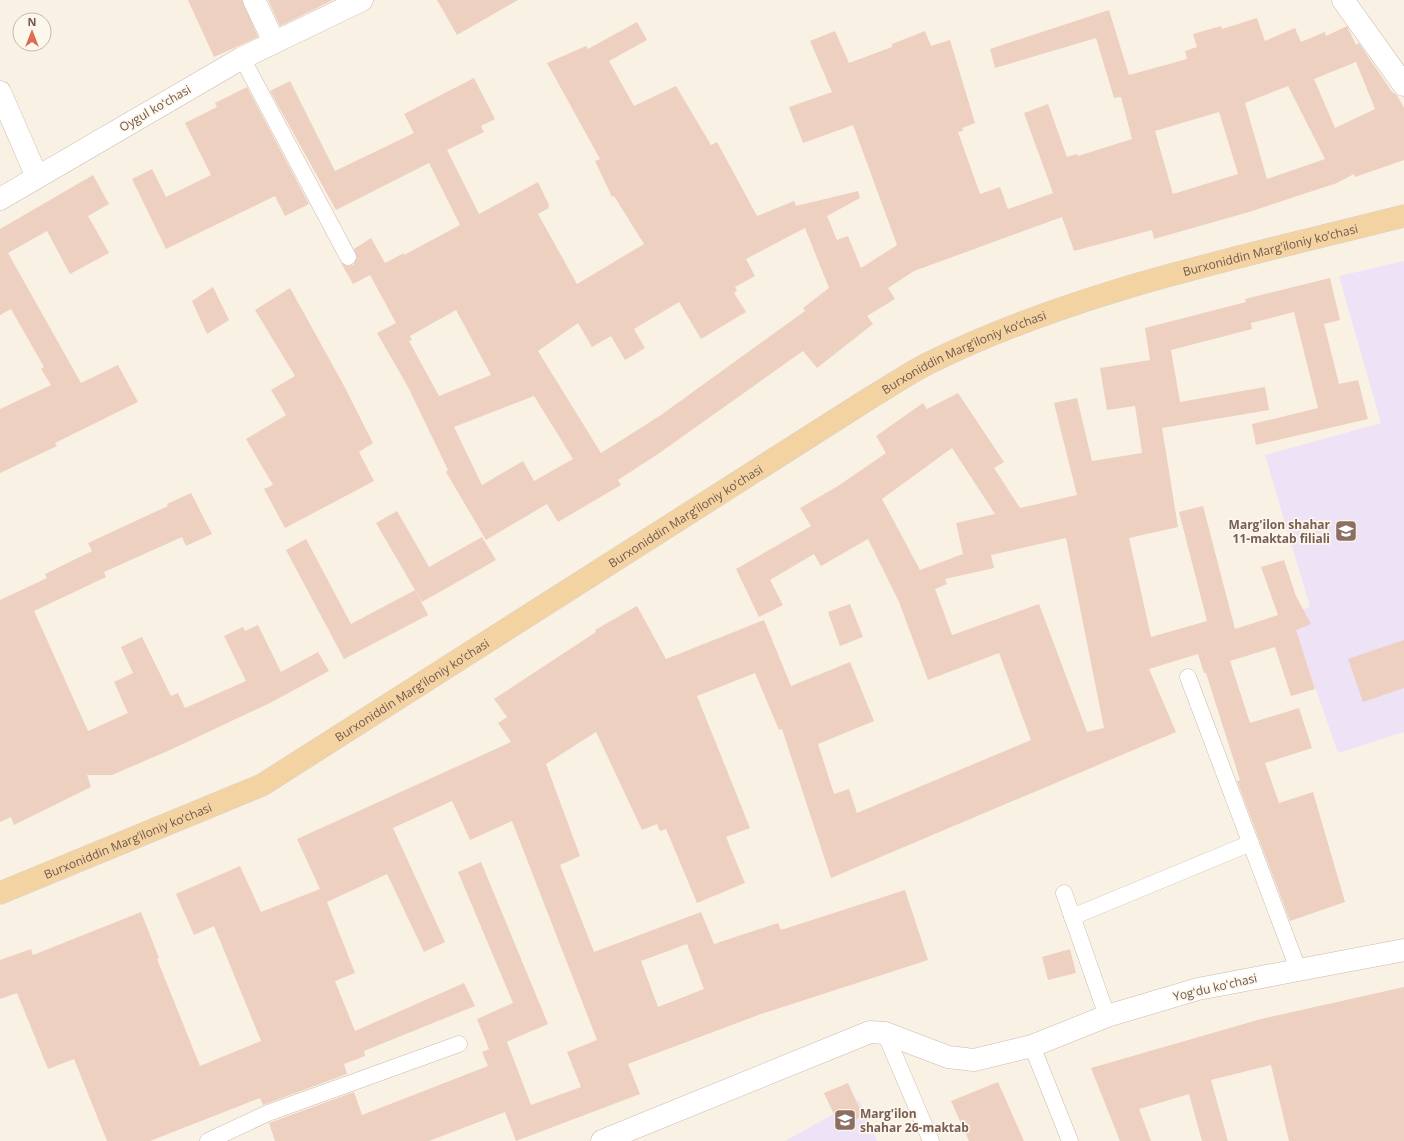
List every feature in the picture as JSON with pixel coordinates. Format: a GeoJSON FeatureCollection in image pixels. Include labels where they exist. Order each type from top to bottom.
{"type":"FeatureCollection","features":[{"type":"Feature","properties":{"kind":"main road","name":"Burxoniddin Marg’iloniy ko’chasi"},"geometry":{"type":"LineString","coordinates":[[0,893],[262,786],[863,403],[929,363],[1052,310],[1119,288],[1404,216]]}},
{"type":"Feature","properties":{"kind":"street"},"geometry":{"type":"LineString","coordinates":[[254,0],[274,42]]}},
{"type":"Feature","properties":{"kind":"street","name":"Oygul koʻchasi"},"geometry":{"type":"LineString","coordinates":[[0,199],[242,58],[362,0]]}},
{"type":"Feature","properties":{"kind":"street"},"geometry":{"type":"LineString","coordinates":[[1343,0],[1404,85]]}},
{"type":"Feature","properties":{"kind":"street"},"geometry":{"type":"LineString","coordinates":[[0,92],[37,177]]}},
{"type":"Feature","properties":{"kind":"street","name":"Yogʻdu koʻchasi"},"geometry":{"type":"LineString","coordinates":[[602,1141],[870,1032],[885,1034],[948,1057],[974,1060],[1032,1046],[1107,1016],[1198,988],[1404,950]]}},
{"type":"Feature","properties":{"kind":"lane"},"geometry":{"type":"LineString","coordinates":[[242,58],[348,258]]}},
{"type":"Feature","properties":{"kind":"lane"},"geometry":{"type":"LineString","coordinates":[[1188,676],[1298,969]]}},
{"type":"Feature","properties":{"kind":"lane"},"geometry":{"type":"LineString","coordinates":[[1072,917],[1251,843]]}},
{"type":"Feature","properties":{"kind":"lane"},"geometry":{"type":"LineString","coordinates":[[1064,894],[1107,1016]]}},
{"type":"Feature","properties":{"kind":"lane"},"geometry":{"type":"LineString","coordinates":[[885,1034],[931,1141]]}},
{"type":"Feature","properties":{"kind":"lane"},"geometry":{"type":"LineString","coordinates":[[208,1141],[268,1113],[459,1044]]}},
{"type":"Feature","properties":{"kind":"lane"},"geometry":{"type":"LineString","coordinates":[[1032,1046],[1070,1141]]}},
{"type":"Feature","properties":{"kind":"shaded area","name":"Marg'ilon shahar 11-maktab filiali"},"geometry":{"type":"Polygon","coordinates":[[[1404,261],[1404,732],[1338,753],[1289,613],[1310,607],[1265,455],[1381,423],[1339,276],[1404,261]]]}},
{"type":"Feature","properties":{"kind":"shaded area","name":"Marg'ilon shahar 26-maktab"},"geometry":{"type":"Polygon","coordinates":[[[859,1100],[877,1141],[785,1141],[859,1100]]]}},
{"type":"Feature","properties":{"kind":"building"},"geometry":{"type":"Polygon","coordinates":[[[188,0],[242,0],[258,37],[214,57],[188,0]]]}},
{"type":"Feature","properties":{"kind":"building"},"geometry":{"type":"Polygon","coordinates":[[[268,0],[333,0],[280,26],[268,0]]]}},
{"type":"Feature","properties":{"kind":"building"},"geometry":{"type":"Polygon","coordinates":[[[437,0],[518,0],[457,35],[437,0]]]}},
{"type":"Feature","properties":{"kind":"building"},"geometry":{"type":"Polygon","coordinates":[[[1109,10],[1129,75],[1187,59],[1185,51],[1197,47],[1193,34],[1221,26],[1222,29],[1257,18],[1265,41],[1295,28],[1301,42],[1325,32],[1326,36],[1347,26],[1356,45],[1359,43],[1392,92],[1397,95],[1404,108],[1404,160],[1355,177],[1354,174],[1337,183],[1249,212],[1154,239],[1152,230],[1074,251],[1062,217],[914,271],[888,288],[895,299],[867,316],[873,324],[817,368],[803,351],[658,454],[618,480],[621,485],[558,522],[547,504],[486,540],[446,472],[448,470],[408,387],[377,333],[396,323],[370,275],[353,284],[341,263],[347,266],[353,265],[357,258],[354,249],[371,238],[385,263],[404,253],[404,255],[460,225],[429,163],[336,210],[270,91],[290,81],[335,171],[414,133],[404,114],[474,78],[495,119],[481,126],[484,132],[447,150],[479,214],[538,182],[549,208],[538,214],[577,284],[644,244],[614,196],[612,197],[595,161],[600,159],[547,63],[586,46],[588,49],[637,22],[647,40],[609,61],[634,106],[676,86],[711,145],[717,142],[757,216],[794,201],[796,206],[858,191],[860,198],[827,216],[837,240],[848,236],[861,268],[897,245],[853,125],[803,143],[789,107],[832,92],[810,41],[835,31],[849,63],[892,47],[892,44],[925,31],[931,46],[950,40],[975,123],[962,128],[963,131],[958,132],[980,194],[1000,187],[1008,209],[1053,193],[1024,113],[1048,104],[1067,157],[1077,154],[1078,156],[1132,139],[1121,97],[1114,98],[1096,38],[995,68],[990,49],[1109,10]],[[1356,62],[1314,79],[1335,128],[1375,109],[1356,62]],[[1288,86],[1245,103],[1267,179],[1325,159],[1288,86]],[[1219,112],[1155,131],[1173,194],[1238,174],[1219,112]],[[805,228],[746,259],[755,276],[735,287],[737,291],[734,293],[746,312],[701,339],[679,302],[634,329],[645,348],[625,360],[611,336],[592,347],[578,323],[538,351],[601,453],[661,415],[805,311],[803,308],[829,288],[805,228]],[[456,310],[410,336],[412,340],[409,341],[439,396],[491,375],[456,310]],[[534,396],[454,427],[482,485],[523,461],[534,481],[573,459],[534,396]]]}},
{"type":"Feature","properties":{"kind":"building"},"geometry":{"type":"Polygon","coordinates":[[[247,87],[309,204],[285,216],[275,196],[166,249],[132,179],[152,169],[166,197],[211,175],[185,123],[217,107],[215,103],[247,87]]]}},
{"type":"Feature","properties":{"kind":"building"},"geometry":{"type":"Polygon","coordinates":[[[93,175],[109,204],[88,216],[109,253],[70,274],[47,231],[8,253],[81,383],[118,365],[138,402],[55,443],[57,446],[0,473],[0,409],[51,385],[41,369],[44,367],[11,309],[0,315],[0,229],[93,175]]]}},
{"type":"Feature","properties":{"kind":"building"},"geometry":{"type":"Polygon","coordinates":[[[1330,278],[1340,320],[1324,324],[1339,384],[1358,380],[1368,419],[1256,445],[1252,424],[1318,408],[1294,312],[1251,323],[1252,329],[1171,350],[1180,402],[1265,387],[1269,410],[1162,428],[1178,527],[1129,538],[1151,637],[1207,621],[1179,512],[1203,506],[1235,629],[1278,615],[1261,567],[1284,560],[1296,596],[1311,624],[1296,630],[1315,689],[1291,696],[1275,647],[1230,661],[1250,723],[1299,708],[1312,748],[1265,763],[1279,803],[1313,792],[1345,902],[1290,921],[1237,781],[1240,780],[1206,673],[1204,673],[1198,654],[1149,669],[1176,732],[831,878],[782,729],[779,730],[755,673],[697,696],[750,828],[726,837],[745,883],[697,903],[666,829],[660,831],[657,824],[642,830],[596,732],[546,764],[580,856],[560,865],[594,952],[701,912],[714,944],[778,923],[781,930],[905,890],[928,960],[761,1014],[628,1064],[640,1094],[516,1141],[505,1112],[429,1141],[275,1141],[269,1123],[354,1092],[362,1115],[488,1066],[482,1052],[489,1049],[477,1019],[513,1003],[458,872],[481,862],[548,1024],[504,1043],[507,1042],[531,1105],[581,1087],[567,1052],[597,1040],[512,821],[470,840],[452,801],[393,828],[445,942],[424,952],[387,874],[327,902],[355,973],[335,981],[355,1031],[464,983],[475,1006],[364,1051],[365,1056],[344,1064],[347,1074],[263,1105],[260,1098],[150,1141],[107,1141],[74,1059],[48,1069],[17,993],[0,999],[0,960],[31,949],[33,955],[141,912],[159,958],[157,959],[200,1066],[261,1041],[214,926],[194,935],[176,894],[240,866],[261,912],[320,889],[297,839],[511,742],[498,723],[507,717],[494,699],[596,632],[595,630],[637,606],[666,659],[764,620],[791,686],[850,662],[874,721],[818,744],[834,794],[849,789],[857,813],[1031,740],[999,653],[928,680],[899,602],[868,539],[821,566],[814,554],[770,580],[783,605],[759,617],[736,569],[811,526],[800,508],[838,486],[886,453],[876,436],[923,403],[927,409],[958,393],[1004,462],[994,468],[1020,508],[1077,495],[1054,403],[1077,398],[1092,461],[1142,453],[1135,406],[1107,410],[1100,368],[1150,360],[1145,328],[1246,302],[1245,299],[1330,278]],[[952,448],[882,499],[920,570],[963,554],[956,523],[995,514],[952,448]],[[1066,538],[991,555],[994,568],[945,579],[947,584],[935,589],[952,635],[1039,604],[1087,732],[1104,728],[1066,538]],[[687,944],[641,961],[658,1007],[704,989],[687,944]]]}},
{"type":"Feature","properties":{"kind":"building"},"geometry":{"type":"Polygon","coordinates":[[[213,287],[229,320],[207,334],[192,301],[213,287]]]}},
{"type":"Feature","properties":{"kind":"building"},"geometry":{"type":"Polygon","coordinates":[[[290,288],[343,384],[373,443],[359,452],[374,481],[285,528],[264,489],[273,485],[246,439],[286,415],[271,390],[295,376],[255,310],[290,288]]]}},
{"type":"Feature","properties":{"kind":"building"},"geometry":{"type":"Polygon","coordinates":[[[191,493],[212,534],[186,546],[182,537],[104,572],[106,577],[34,611],[88,731],[128,713],[114,682],[133,673],[121,647],[142,637],[171,696],[178,693],[185,708],[246,681],[224,636],[243,627],[245,631],[258,625],[281,672],[318,652],[329,671],[270,703],[170,750],[112,775],[87,775],[91,787],[14,825],[11,817],[0,822],[0,600],[47,578],[45,574],[92,551],[88,543],[168,506],[167,504],[191,493]]]}},
{"type":"Feature","properties":{"kind":"building"},"geometry":{"type":"Polygon","coordinates":[[[397,511],[429,567],[482,537],[496,560],[422,602],[376,523],[397,511]]]}},
{"type":"Feature","properties":{"kind":"building"},"geometry":{"type":"Polygon","coordinates":[[[306,539],[351,624],[415,590],[428,615],[344,659],[286,550],[306,539]]]}},
{"type":"Feature","properties":{"kind":"building"},"geometry":{"type":"Polygon","coordinates":[[[850,604],[863,637],[840,646],[828,612],[850,604]]]}},
{"type":"Feature","properties":{"kind":"building"},"geometry":{"type":"Polygon","coordinates":[[[1404,640],[1404,688],[1363,702],[1348,659],[1404,640]]]}},
{"type":"Feature","properties":{"kind":"building"},"geometry":{"type":"Polygon","coordinates":[[[1070,949],[1076,973],[1048,980],[1042,957],[1070,949]]]}},
{"type":"Feature","properties":{"kind":"building"},"geometry":{"type":"Polygon","coordinates":[[[1404,987],[1404,1141],[1289,1141],[1271,1065],[1211,1080],[1228,1141],[1202,1141],[1189,1094],[1139,1109],[1151,1141],[1120,1141],[1091,1068],[1261,1019],[1404,987]]]}},
{"type":"Feature","properties":{"kind":"building"},"geometry":{"type":"Polygon","coordinates":[[[998,1082],[1024,1141],[969,1141],[951,1101],[998,1082]]]}},
{"type":"Feature","properties":{"kind":"building"},"geometry":{"type":"Polygon","coordinates":[[[848,1083],[863,1116],[840,1127],[824,1093],[848,1083]]]}},
{"type":"Feature","properties":{"kind":"place","name":"Marg'ilon shahar 11-maktab filiali"},"geometry":{"type":"Point","coordinates":[1346,531]}},
{"type":"Feature","properties":{"kind":"place","name":"Marg'ilon shahar 26-maktab"},"geometry":{"type":"Point","coordinates":[845,1120]}}]}
